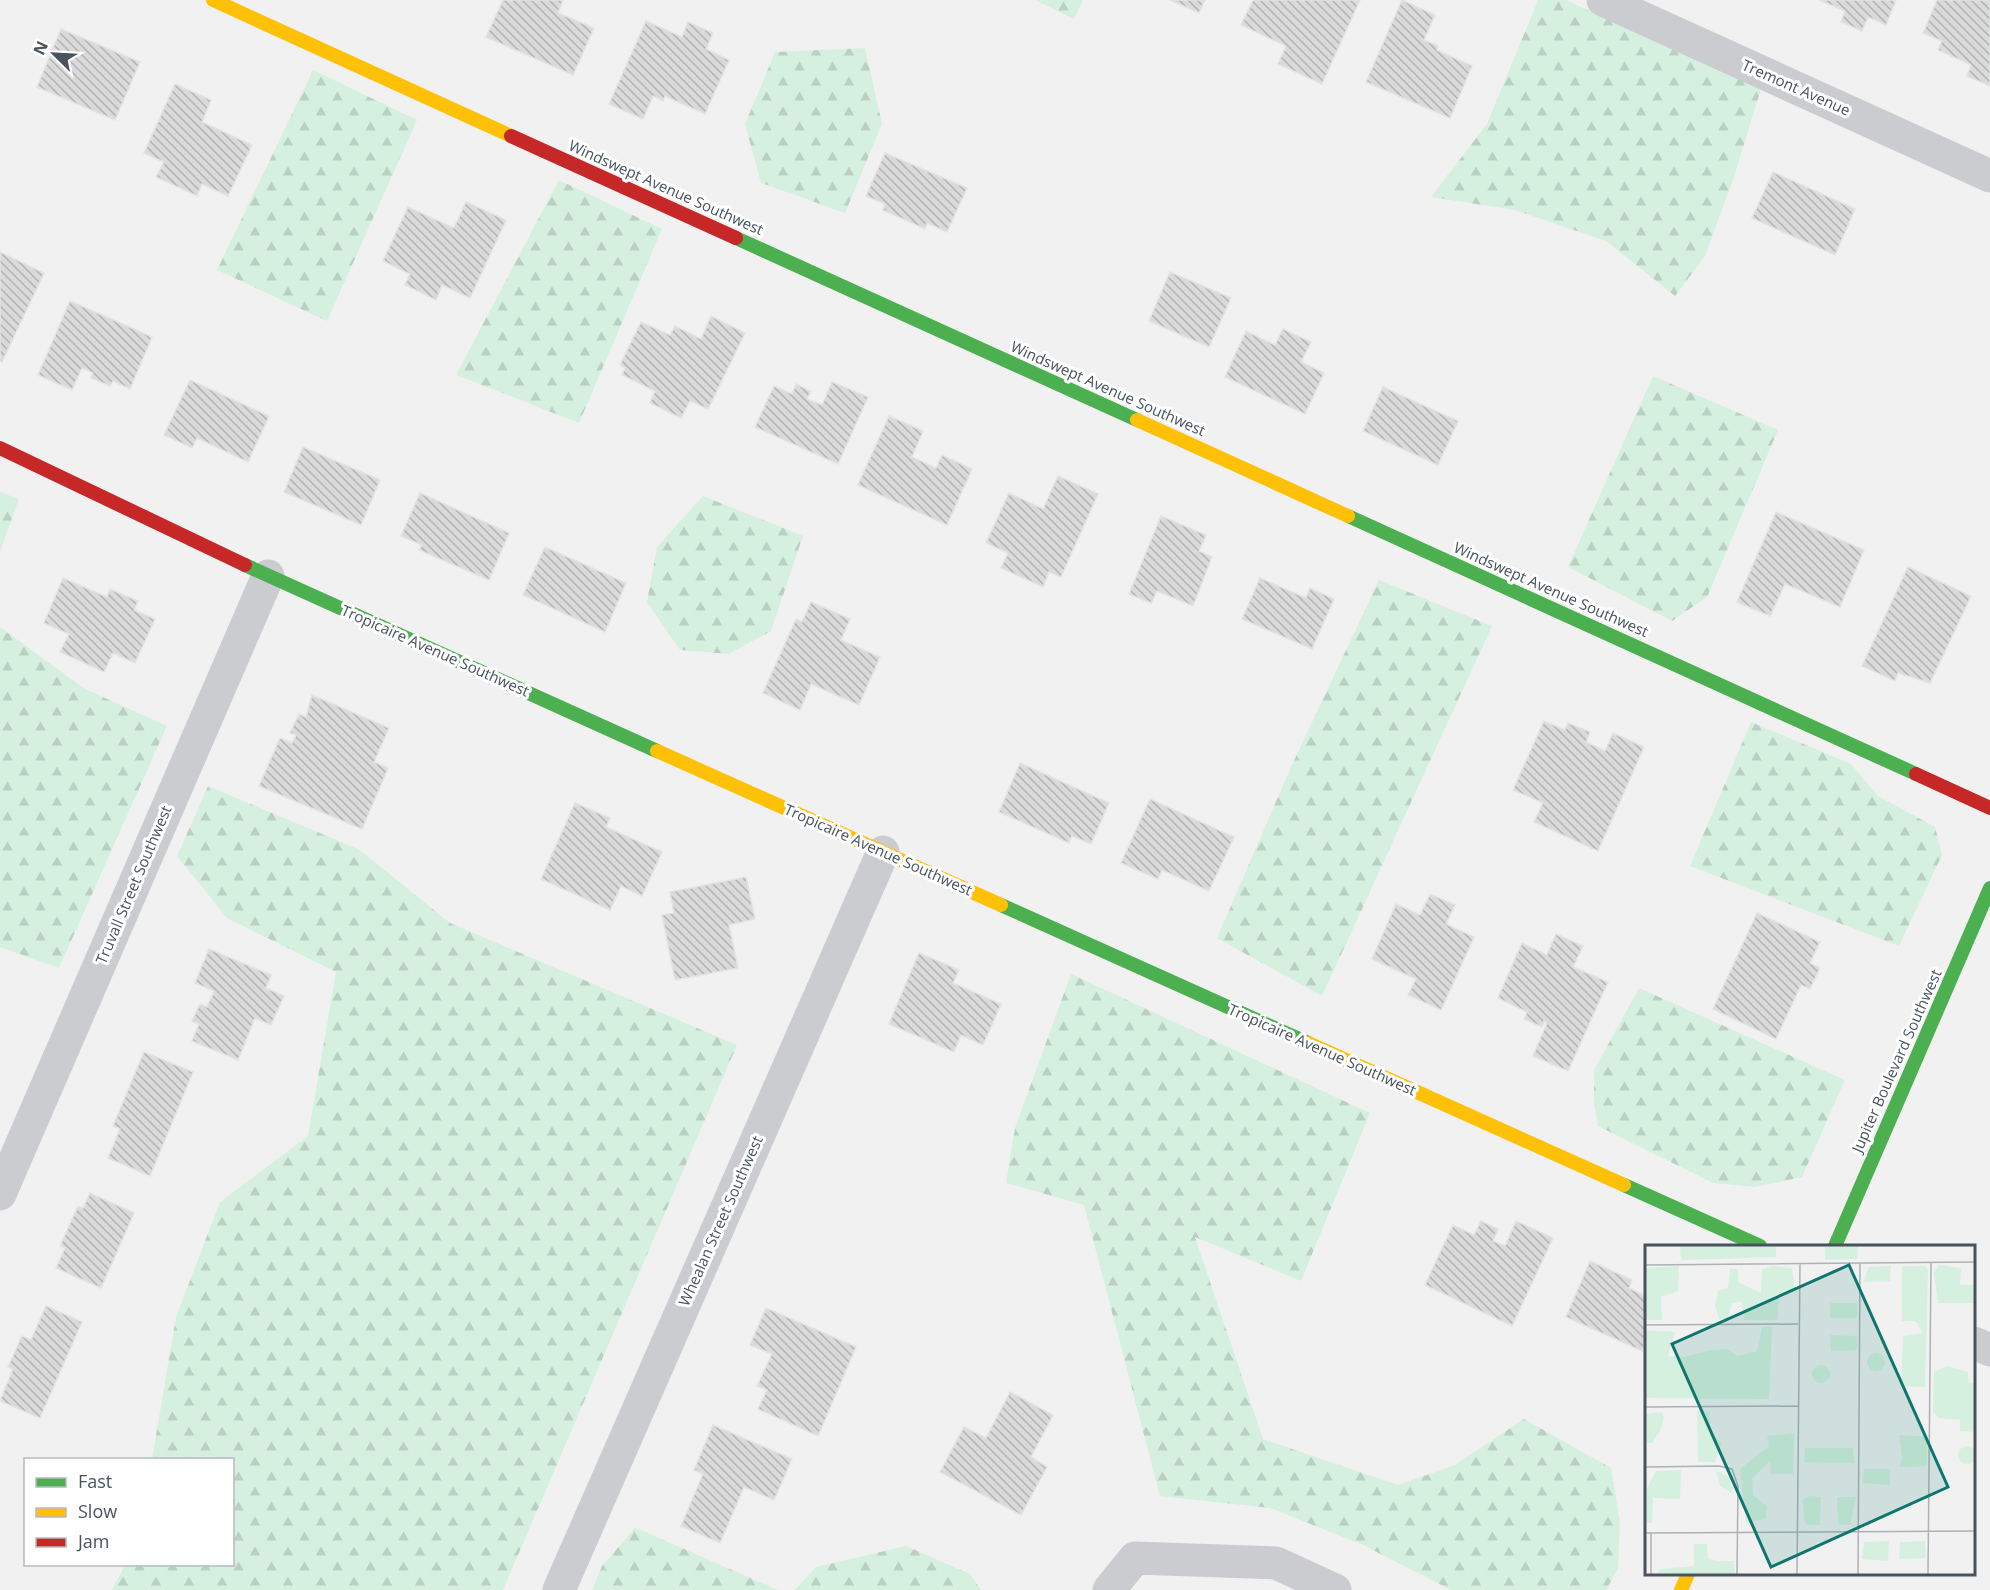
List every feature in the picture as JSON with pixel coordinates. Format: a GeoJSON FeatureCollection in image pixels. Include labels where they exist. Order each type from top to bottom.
{"type":"FeatureCollection","features":[{"type":"Feature","properties":{"kind":"street","name":"Windswept Avenue Southwest"},"geometry":{"type":"LineString","coordinates":[[213,0],[1990,808]]}},
{"type":"Feature","properties":{"kind":"street","name":"Tremont Avenue"},"geometry":{"type":"LineString","coordinates":[[1603,0],[1990,176]]}},
{"type":"Feature","properties":{"kind":"street","name":"Tropicaire Avenue Southwest"},"geometry":{"type":"LineString","coordinates":[[0,448],[268,576],[1758,1245]]}},
{"type":"Feature","properties":{"kind":"street","name":"Truvall Street Southwest"},"geometry":{"type":"LineString","coordinates":[[0,1194],[268,576]]}},
{"type":"Feature","properties":{"kind":"street","name":"Whealan Street Southwest"},"geometry":{"type":"LineString","coordinates":[[559,1590],[883,852]]}},
{"type":"Feature","properties":{"kind":"street","name":"Jupiter Boulevard Southwest"},"geometry":{"type":"LineString","coordinates":[[1834,1245],[1990,888]]}},
{"type":"Feature","properties":{"kind":"street"},"geometry":{"type":"LineString","coordinates":[[1975,1343],[1990,1350]]}},
{"type":"Feature","properties":{"kind":"street"},"geometry":{"type":"LineString","coordinates":[[1109,1590],[1135,1558],[1276,1563],[1335,1590]]}},
{"type":"Feature","properties":{"kind":"street"},"geometry":{"type":"LineString","coordinates":[[1681,1590],[1688,1575]]}},
{"type":"Feature","properties":{"kind":"green space"},"geometry":{"type":"Polygon","coordinates":[[[1035,0],[1083,0],[1074,19],[1035,0]]]}},
{"type":"Feature","properties":{"kind":"green space"},"geometry":{"type":"Polygon","coordinates":[[[1538,0],[1566,0],[1761,89],[1733,180],[1705,256],[1675,296],[1606,241],[1515,210],[1431,197],[1487,124],[1538,0]]]}},
{"type":"Feature","properties":{"kind":"green space"},"geometry":{"type":"Polygon","coordinates":[[[865,48],[882,124],[845,213],[761,183],[745,124],[775,52],[865,48]]]}},
{"type":"Feature","properties":{"kind":"green space"},"geometry":{"type":"Polygon","coordinates":[[[313,70],[417,120],[327,321],[217,270],[313,70]]]}},
{"type":"Feature","properties":{"kind":"green space"},"geometry":{"type":"Polygon","coordinates":[[[559,180],[662,229],[579,423],[456,375],[559,180]]]}},
{"type":"Feature","properties":{"kind":"green space"},"geometry":{"type":"Polygon","coordinates":[[[1653,376],[1778,430],[1707,597],[1672,621],[1568,567],[1653,376]]]}},
{"type":"Feature","properties":{"kind":"green space"},"geometry":{"type":"Polygon","coordinates":[[[0,492],[19,499],[0,552],[0,492]]]}},
{"type":"Feature","properties":{"kind":"green space"},"geometry":{"type":"Polygon","coordinates":[[[703,496],[803,536],[771,631],[729,654],[680,650],[647,602],[657,547],[703,496]]]}},
{"type":"Feature","properties":{"kind":"green space"},"geometry":{"type":"Polygon","coordinates":[[[1379,580],[1492,626],[1322,996],[1217,938],[1291,767],[1379,580]]]}},
{"type":"Feature","properties":{"kind":"green space"},"geometry":{"type":"Polygon","coordinates":[[[0,627],[85,689],[167,726],[59,968],[0,947],[0,627]]]}},
{"type":"Feature","properties":{"kind":"green space"},"geometry":{"type":"Polygon","coordinates":[[[1751,722],[1851,764],[1878,796],[1935,827],[1942,855],[1899,946],[1690,866],[1751,722]]]}},
{"type":"Feature","properties":{"kind":"green space"},"geometry":{"type":"Polygon","coordinates":[[[208,786],[360,850],[450,923],[737,1045],[503,1590],[112,1590],[124,1566],[234,1566],[234,1458],[152,1458],[176,1317],[220,1202],[308,1136],[336,972],[227,918],[177,856],[208,786]]]}},
{"type":"Feature","properties":{"kind":"green space"},"geometry":{"type":"Polygon","coordinates":[[[1071,974],[1370,1113],[1301,1281],[1195,1237],[1263,1439],[1398,1485],[1455,1465],[1524,1419],[1611,1468],[1620,1523],[1618,1568],[1606,1590],[1451,1590],[1363,1545],[1270,1508],[1160,1496],[1084,1205],[1006,1183],[1015,1128],[1071,974]]]}},
{"type":"Feature","properties":{"kind":"green space"},"geometry":{"type":"Polygon","coordinates":[[[1639,988],[1845,1080],[1802,1177],[1755,1187],[1713,1183],[1598,1126],[1594,1103],[1594,1070],[1639,988]]]}},
{"type":"Feature","properties":{"kind":"green space"},"geometry":{"type":"Polygon","coordinates":[[[635,1528],[778,1590],[592,1590],[602,1566],[635,1528]]]}},
{"type":"Feature","properties":{"kind":"green space"},"geometry":{"type":"Polygon","coordinates":[[[906,1546],[970,1574],[981,1590],[795,1590],[816,1567],[906,1546]]]}},
{"type":"Feature","properties":{"kind":"building"},"geometry":{"type":"Polygon","coordinates":[[[503,0],[563,0],[558,13],[594,28],[573,75],[486,37],[503,0]]]}},
{"type":"Feature","properties":{"kind":"building"},"geometry":{"type":"Polygon","coordinates":[[[1170,0],[1205,0],[1199,13],[1170,0]]]}},
{"type":"Feature","properties":{"kind":"building"},"geometry":{"type":"Polygon","coordinates":[[[1253,0],[1360,0],[1322,84],[1278,64],[1286,46],[1241,25],[1253,0]]]}},
{"type":"Feature","properties":{"kind":"building"},"geometry":{"type":"Polygon","coordinates":[[[1402,0],[1435,15],[1424,40],[1438,46],[1437,50],[1472,66],[1450,118],[1366,82],[1402,0]]]}},
{"type":"Feature","properties":{"kind":"building"},"geometry":{"type":"Polygon","coordinates":[[[1819,0],[1896,0],[1886,25],[1868,17],[1862,31],[1841,22],[1845,11],[1819,0]]]}},
{"type":"Feature","properties":{"kind":"building"},"geometry":{"type":"Polygon","coordinates":[[[1937,0],[1990,0],[1990,86],[1967,76],[1971,65],[1938,50],[1942,41],[1923,33],[1937,0]]]}},
{"type":"Feature","properties":{"kind":"building"},"geometry":{"type":"Polygon","coordinates":[[[646,21],[682,37],[688,22],[713,33],[706,49],[729,60],[705,114],[665,96],[663,101],[653,96],[643,119],[609,104],[646,21]]]}},
{"type":"Feature","properties":{"kind":"building"},"geometry":{"type":"Polygon","coordinates":[[[61,29],[140,62],[115,120],[37,87],[61,29]]]}},
{"type":"Feature","properties":{"kind":"building"},"geometry":{"type":"Polygon","coordinates":[[[175,84],[211,100],[202,122],[252,145],[228,196],[202,184],[197,196],[156,177],[164,162],[144,153],[175,84]]]}},
{"type":"Feature","properties":{"kind":"building"},"geometry":{"type":"Polygon","coordinates":[[[885,153],[967,188],[947,232],[927,223],[925,229],[883,210],[885,204],[866,196],[885,153]]]}},
{"type":"Feature","properties":{"kind":"building"},"geometry":{"type":"Polygon","coordinates":[[[1773,172],[1855,209],[1835,255],[1752,218],[1773,172]]]}},
{"type":"Feature","properties":{"kind":"building"},"geometry":{"type":"Polygon","coordinates":[[[466,202],[506,220],[470,298],[442,285],[436,300],[405,285],[410,274],[383,261],[408,207],[454,228],[466,202]]]}},
{"type":"Feature","properties":{"kind":"building"},"geometry":{"type":"Polygon","coordinates":[[[0,252],[44,273],[2,362],[0,361],[0,252]]]}},
{"type":"Feature","properties":{"kind":"building"},"geometry":{"type":"Polygon","coordinates":[[[1170,272],[1231,298],[1209,347],[1149,321],[1170,272]]]}},
{"type":"Feature","properties":{"kind":"building"},"geometry":{"type":"Polygon","coordinates":[[[70,301],[152,337],[130,389],[113,381],[110,386],[91,378],[93,373],[82,368],[72,390],[38,375],[70,301]]]}},
{"type":"Feature","properties":{"kind":"building"},"geometry":{"type":"Polygon","coordinates":[[[711,316],[745,333],[708,409],[690,401],[681,418],[650,403],[655,391],[622,375],[625,368],[620,365],[641,322],[670,335],[675,326],[701,339],[711,316]]]}},
{"type":"Feature","properties":{"kind":"building"},"geometry":{"type":"Polygon","coordinates":[[[1283,329],[1311,342],[1301,362],[1324,373],[1305,414],[1225,377],[1246,331],[1275,345],[1283,329]]]}},
{"type":"Feature","properties":{"kind":"building"},"geometry":{"type":"Polygon","coordinates":[[[190,380],[269,416],[248,462],[197,438],[192,448],[164,435],[190,380]]]}},
{"type":"Feature","properties":{"kind":"building"},"geometry":{"type":"Polygon","coordinates":[[[832,382],[868,397],[838,464],[755,427],[774,386],[792,394],[796,384],[811,391],[807,399],[822,405],[832,382]]]}},
{"type":"Feature","properties":{"kind":"building"},"geometry":{"type":"Polygon","coordinates":[[[1383,387],[1458,421],[1438,465],[1363,431],[1383,387]]]}},
{"type":"Feature","properties":{"kind":"building"},"geometry":{"type":"Polygon","coordinates":[[[889,416],[923,431],[912,457],[936,468],[942,455],[972,469],[947,525],[858,485],[889,416]]]}},
{"type":"Feature","properties":{"kind":"building"},"geometry":{"type":"Polygon","coordinates":[[[303,447],[380,480],[361,525],[284,492],[303,447]]]}},
{"type":"Feature","properties":{"kind":"building"},"geometry":{"type":"Polygon","coordinates":[[[1058,476],[1098,494],[1061,577],[1049,572],[1043,587],[1001,568],[1008,553],[986,543],[1009,493],[1043,509],[1058,476]]]}},
{"type":"Feature","properties":{"kind":"building"},"geometry":{"type":"Polygon","coordinates":[[[420,493],[509,533],[489,580],[419,550],[422,545],[401,536],[420,493]]]}},
{"type":"Feature","properties":{"kind":"building"},"geometry":{"type":"Polygon","coordinates":[[[1776,512],[1864,550],[1840,607],[1785,584],[1770,616],[1737,602],[1776,512]]]}},
{"type":"Feature","properties":{"kind":"building"},"geometry":{"type":"Polygon","coordinates":[[[1161,516],[1206,535],[1199,551],[1212,557],[1193,606],[1157,591],[1151,603],[1129,594],[1161,516]]]}},
{"type":"Feature","properties":{"kind":"building"},"geometry":{"type":"Polygon","coordinates":[[[545,547],[626,583],[605,632],[523,595],[545,547]]]}},
{"type":"Feature","properties":{"kind":"building"},"geometry":{"type":"Polygon","coordinates":[[[1908,567],[1971,596],[1930,683],[1898,673],[1895,681],[1862,666],[1908,567]]]}},
{"type":"Feature","properties":{"kind":"building"},"geometry":{"type":"Polygon","coordinates":[[[63,578],[107,597],[110,589],[138,601],[134,610],[155,619],[135,663],[113,653],[104,672],[60,652],[69,634],[44,623],[63,578]]]}},
{"type":"Feature","properties":{"kind":"building"},"geometry":{"type":"Polygon","coordinates":[[[1260,578],[1306,598],[1310,588],[1334,599],[1312,649],[1242,619],[1260,578]]]}},
{"type":"Feature","properties":{"kind":"building"},"geometry":{"type":"Polygon","coordinates":[[[811,602],[850,619],[841,640],[880,657],[859,705],[811,684],[800,710],[763,693],[796,619],[802,622],[811,602]]]}},
{"type":"Feature","properties":{"kind":"building"},"geometry":{"type":"Polygon","coordinates":[[[312,695],[389,728],[374,762],[388,768],[362,829],[259,786],[280,738],[292,743],[296,735],[290,733],[299,714],[306,717],[312,695]]]}},
{"type":"Feature","properties":{"kind":"building"},"geometry":{"type":"Polygon","coordinates":[[[1544,721],[1565,730],[1568,723],[1590,732],[1586,742],[1605,751],[1613,733],[1644,747],[1598,851],[1534,822],[1543,803],[1513,790],[1544,721]]]}},
{"type":"Feature","properties":{"kind":"building"},"geometry":{"type":"Polygon","coordinates":[[[1020,763],[1109,803],[1091,844],[1072,836],[1069,843],[999,812],[1020,763]]]}},
{"type":"Feature","properties":{"kind":"building"},"geometry":{"type":"Polygon","coordinates":[[[1150,799],[1234,837],[1209,891],[1162,870],[1158,879],[1121,863],[1150,799]]]}},
{"type":"Feature","properties":{"kind":"building"},"geometry":{"type":"Polygon","coordinates":[[[575,803],[610,818],[606,827],[662,852],[642,896],[621,886],[610,910],[541,879],[575,803]]]}},
{"type":"Feature","properties":{"kind":"building"},"geometry":{"type":"Polygon","coordinates":[[[746,877],[755,919],[729,925],[738,968],[675,980],[662,915],[674,913],[670,892],[746,877]]]}},
{"type":"Feature","properties":{"kind":"building"},"geometry":{"type":"Polygon","coordinates":[[[1430,894],[1455,905],[1446,924],[1474,937],[1441,1010],[1408,995],[1416,979],[1372,959],[1396,904],[1420,915],[1430,894]]]}},
{"type":"Feature","properties":{"kind":"building"},"geometry":{"type":"Polygon","coordinates":[[[1757,913],[1820,942],[1810,963],[1820,968],[1810,989],[1801,985],[1776,1039],[1713,1009],[1757,913]]]}},
{"type":"Feature","properties":{"kind":"building"},"geometry":{"type":"Polygon","coordinates":[[[1556,934],[1583,946],[1573,967],[1608,982],[1568,1071],[1533,1056],[1547,1023],[1544,1021],[1542,1027],[1524,1019],[1527,1012],[1498,998],[1522,943],[1547,955],[1556,934]]]}},
{"type":"Feature","properties":{"kind":"building"},"geometry":{"type":"Polygon","coordinates":[[[209,949],[271,975],[266,988],[284,996],[271,1025],[255,1018],[238,1060],[192,1041],[199,1024],[192,1021],[200,1004],[207,1007],[214,991],[195,983],[209,949]]]}},
{"type":"Feature","properties":{"kind":"building"},"geometry":{"type":"Polygon","coordinates":[[[919,953],[959,970],[953,983],[1001,1004],[983,1045],[961,1035],[954,1052],[889,1024],[919,953]]]}},
{"type":"Feature","properties":{"kind":"building"},"geometry":{"type":"Polygon","coordinates":[[[144,1052],[193,1072],[150,1176],[108,1158],[120,1129],[113,1126],[144,1052]]]}},
{"type":"Feature","properties":{"kind":"building"},"geometry":{"type":"Polygon","coordinates":[[[90,1193],[134,1213],[101,1288],[56,1268],[65,1248],[60,1246],[78,1206],[83,1208],[90,1193]]]}},
{"type":"Feature","properties":{"kind":"building"},"geometry":{"type":"Polygon","coordinates":[[[1481,1221],[1498,1229],[1493,1241],[1505,1246],[1516,1221],[1553,1238],[1512,1326],[1425,1285],[1453,1225],[1474,1235],[1481,1221]]]}},
{"type":"Feature","properties":{"kind":"building"},"geometry":{"type":"Polygon","coordinates":[[[1590,1261],[1632,1280],[1629,1288],[1645,1296],[1645,1344],[1642,1351],[1566,1317],[1590,1261]]]}},
{"type":"Feature","properties":{"kind":"building"},"geometry":{"type":"Polygon","coordinates":[[[46,1306],[82,1322],[40,1418],[0,1401],[13,1369],[8,1367],[22,1336],[31,1340],[46,1306]]]}},
{"type":"Feature","properties":{"kind":"building"},"geometry":{"type":"Polygon","coordinates":[[[766,1308],[856,1347],[818,1436],[758,1409],[767,1390],[757,1386],[772,1354],[750,1345],[766,1308]]]}},
{"type":"Feature","properties":{"kind":"building"},"geometry":{"type":"Polygon","coordinates":[[[1010,1392],[1053,1415],[1031,1457],[1047,1467],[1021,1515],[940,1472],[964,1427],[986,1438],[1010,1392]]]}},
{"type":"Feature","properties":{"kind":"building"},"geometry":{"type":"Polygon","coordinates":[[[713,1425],[792,1459],[774,1500],[744,1487],[720,1543],[681,1526],[703,1474],[694,1470],[713,1425]]]}},
{"type":"Feature","properties":{"kind":"traffic: fast"},"geometry":{"type":"LineString","coordinates":[[736,238],[1137,420]]}},
{"type":"Feature","properties":{"kind":"traffic: fast"},"geometry":{"type":"LineString","coordinates":[[1348,516],[1916,774]]}},
{"type":"Feature","properties":{"kind":"traffic: fast"},"geometry":{"type":"LineString","coordinates":[[245,565],[657,751]]}},
{"type":"Feature","properties":{"kind":"traffic: fast"},"geometry":{"type":"LineString","coordinates":[[1835,1245],[1990,888]]}},
{"type":"Feature","properties":{"kind":"traffic: fast"},"geometry":{"type":"LineString","coordinates":[[1001,905],[1308,1043]]}},
{"type":"Feature","properties":{"kind":"traffic: fast"},"geometry":{"type":"LineString","coordinates":[[1624,1185],[1758,1245]]}},
{"type":"Feature","properties":{"kind":"traffic: slow"},"geometry":{"type":"LineString","coordinates":[[213,0],[511,136]]}},
{"type":"Feature","properties":{"kind":"traffic: slow"},"geometry":{"type":"LineString","coordinates":[[1137,420],[1348,516]]}},
{"type":"Feature","properties":{"kind":"traffic: slow"},"geometry":{"type":"LineString","coordinates":[[657,751],[1001,905]]}},
{"type":"Feature","properties":{"kind":"traffic: slow"},"geometry":{"type":"LineString","coordinates":[[1308,1043],[1624,1185]]}},
{"type":"Feature","properties":{"kind":"traffic: slow"},"geometry":{"type":"LineString","coordinates":[[1681,1590],[1688,1575]]}},
{"type":"Feature","properties":{"kind":"traffic: jam"},"geometry":{"type":"LineString","coordinates":[[511,136],[736,238]]}},
{"type":"Feature","properties":{"kind":"traffic: jam"},"geometry":{"type":"LineString","coordinates":[[0,448],[245,565]]}},
{"type":"Feature","properties":{"kind":"traffic: jam"},"geometry":{"type":"LineString","coordinates":[[1916,774],[1990,808]]}}]}
